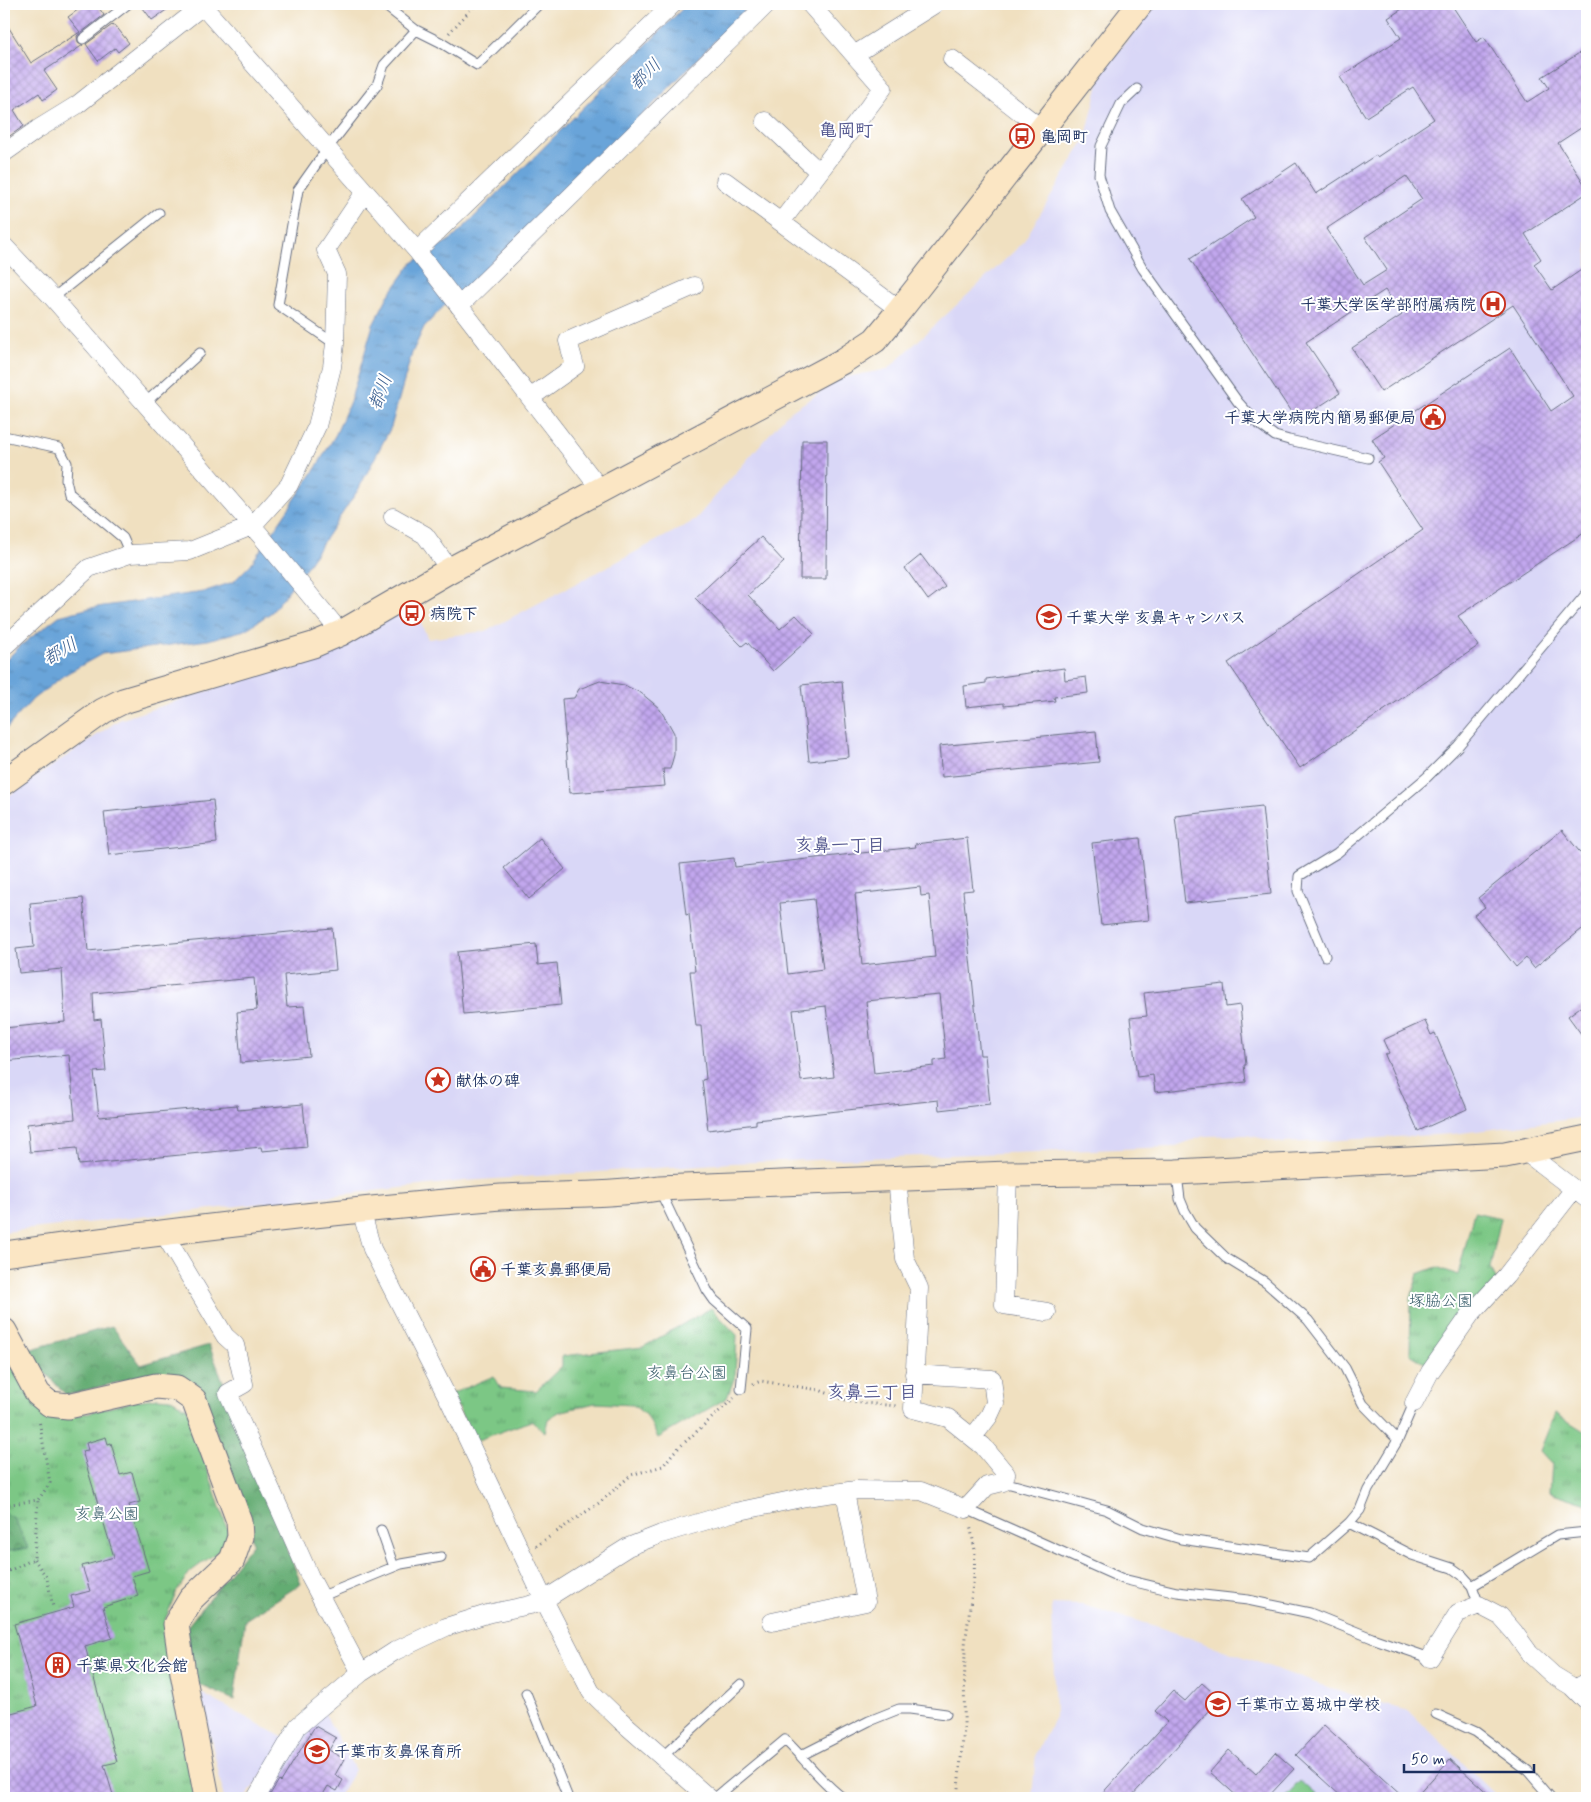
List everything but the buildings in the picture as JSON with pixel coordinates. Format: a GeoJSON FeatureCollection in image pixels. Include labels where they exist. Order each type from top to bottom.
{"type":"FeatureCollection","features":[{"type":"Feature","properties":{"kind":"street"},"geometry":{"type":"LineString","coordinates":[[4,153],[77,105],[203,4],[417,252],[601,490]]}},
{"type":"Feature","properties":{"kind":"street"},"geometry":{"type":"LineString","coordinates":[[417,252],[673,4]]}},
{"type":"Feature","properties":{"kind":"street"},"geometry":{"type":"LineString","coordinates":[[460,306],[767,4]]}},
{"type":"Feature","properties":{"kind":"street"},"geometry":{"type":"LineString","coordinates":[[781,222],[883,88],[810,4]]}},
{"type":"Feature","properties":{"kind":"street"},"geometry":{"type":"LineString","coordinates":[[854,55],[935,4]]}},
{"type":"Feature","properties":{"kind":"street"},"geometry":{"type":"LineString","coordinates":[[4,782],[103,711],[123,701],[313,644],[341,633],[450,570],[843,361],[875,340],[1140,4]]}},
{"type":"Feature","properties":{"kind":"street"},"geometry":{"type":"LineString","coordinates":[[952,59],[1042,129]]}},
{"type":"Feature","properties":{"kind":"street"},"geometry":{"type":"LineString","coordinates":[[765,121],[819,172]]}},
{"type":"Feature","properties":{"kind":"street"},"geometry":{"type":"LineString","coordinates":[[725,181],[900,310]]}},
{"type":"Feature","properties":{"kind":"street"},"geometry":{"type":"LineString","coordinates":[[4,645],[89,568],[130,554],[190,551],[256,531],[289,485],[318,426],[332,367],[335,344],[336,274],[326,250],[365,192]]}},
{"type":"Feature","properties":{"kind":"street"},"geometry":{"type":"LineString","coordinates":[[4,248],[53,298],[145,403],[301,582],[341,633]]}},
{"type":"Feature","properties":{"kind":"street"},"geometry":{"type":"LineString","coordinates":[[530,398],[575,366],[568,340],[694,286]]}},
{"type":"Feature","properties":{"kind":"street"},"geometry":{"type":"LineString","coordinates":[[394,517],[425,534],[450,570]]}},
{"type":"Feature","properties":{"kind":"street"},"geometry":{"type":"LineString","coordinates":[[4,1254],[163,1232],[491,1198],[635,1192],[659,1188],[897,1178],[1008,1174],[1176,1172],[1505,1155],[1587,1138]]}},
{"type":"Feature","properties":{"kind":"street"},"geometry":{"type":"LineString","coordinates":[[1414,1404],[1430,1372],[1470,1315],[1581,1194],[1524,1150]]}},
{"type":"Feature","properties":{"kind":"street"},"geometry":{"type":"LineString","coordinates":[[1008,1174],[1004,1305],[1047,1312]]}},
{"type":"Feature","properties":{"kind":"street"},"geometry":{"type":"LineString","coordinates":[[256,1798],[298,1726],[361,1673],[395,1651],[446,1627],[544,1600],[628,1547],[661,1534],[735,1512],[806,1497],[856,1490],[921,1491],[966,1509],[987,1486],[1003,1482],[1006,1474],[983,1446],[948,1418],[913,1409],[920,1299],[919,1288],[905,1259],[897,1178]]}},
{"type":"Feature","properties":{"kind":"street"},"geometry":{"type":"LineString","coordinates":[[361,1210],[372,1248],[450,1402],[544,1600],[592,1692],[709,1798]]}},
{"type":"Feature","properties":{"kind":"street"},"geometry":{"type":"LineString","coordinates":[[163,1232],[224,1336],[235,1345],[244,1384],[228,1393],[320,1597],[361,1673]]}},
{"type":"Feature","properties":{"kind":"street"},"geometry":{"type":"LineString","coordinates":[[4,1331],[38,1394],[50,1404],[68,1406],[156,1386],[177,1388],[194,1400],[239,1520],[240,1537],[232,1560],[191,1599],[176,1624],[183,1673],[207,1798]]}},
{"type":"Feature","properties":{"kind":"street"},"geometry":{"type":"LineString","coordinates":[[914,1374],[992,1379],[995,1403],[989,1416],[972,1438]]}},
{"type":"Feature","properties":{"kind":"street"},"geometry":{"type":"LineString","coordinates":[[772,1622],[866,1602],[845,1492]]}},
{"type":"Feature","properties":{"kind":"street"},"geometry":{"type":"LineString","coordinates":[[1430,1658],[1458,1613],[1479,1605],[1500,1616],[1530,1654],[1553,1675],[1571,1686],[1587,1702]]}},
{"type":"Feature","properties":{"kind":"lane"},"geometry":{"type":"LineString","coordinates":[[83,39],[128,4]]}},
{"type":"Feature","properties":{"kind":"lane"},"geometry":{"type":"LineString","coordinates":[[383,4],[416,30],[440,42],[477,65],[539,4]]}},
{"type":"Feature","properties":{"kind":"lane"},"geometry":{"type":"LineString","coordinates":[[335,344],[278,305],[298,190],[377,85],[384,65],[416,30]]}},
{"type":"Feature","properties":{"kind":"lane"},"geometry":{"type":"LineString","coordinates":[[1137,88],[1121,104],[1101,146],[1099,174],[1110,211],[1143,269],[1238,402],[1256,422],[1275,436],[1368,458]]}},
{"type":"Feature","properties":{"kind":"lane"},"geometry":{"type":"LineString","coordinates":[[53,298],[159,213]]}},
{"type":"Feature","properties":{"kind":"lane"},"geometry":{"type":"LineString","coordinates":[[145,403],[200,353]]}},
{"type":"Feature","properties":{"kind":"lane"},"geometry":{"type":"LineString","coordinates":[[4,436],[59,448],[68,464],[66,480],[70,493],[123,538],[130,554]]}},
{"type":"Feature","properties":{"kind":"lane"},"geometry":{"type":"LineString","coordinates":[[1326,956],[1298,892],[1299,876],[1337,853],[1428,776],[1458,746],[1587,593]]}},
{"type":"Feature","properties":{"kind":"lane"},"geometry":{"type":"LineString","coordinates":[[1176,1172],[1180,1199],[1195,1228],[1226,1258],[1265,1282],[1308,1320],[1345,1368],[1363,1404],[1398,1440]]}},
{"type":"Feature","properties":{"kind":"lane"},"geometry":{"type":"LineString","coordinates":[[659,1188],[707,1290],[714,1300],[747,1329],[741,1389]]}},
{"type":"Feature","properties":{"kind":"lane"},"geometry":{"type":"LineString","coordinates":[[1003,1482],[1107,1510],[1143,1528],[1181,1539],[1309,1558],[1360,1510],[1368,1490],[1398,1440],[1414,1404]]}},
{"type":"Feature","properties":{"kind":"lane"},"geometry":{"type":"LineString","coordinates":[[966,1509],[1123,1578],[1177,1592],[1248,1600],[1310,1613],[1372,1638],[1430,1658]]}},
{"type":"Feature","properties":{"kind":"lane"},"geometry":{"type":"LineString","coordinates":[[1348,1522],[1412,1554],[1452,1568],[1472,1586],[1479,1605]]}},
{"type":"Feature","properties":{"kind":"lane"},"geometry":{"type":"LineString","coordinates":[[381,1530],[394,1567]]}},
{"type":"Feature","properties":{"kind":"lane"},"geometry":{"type":"LineString","coordinates":[[1472,1586],[1557,1535],[1587,1532]]}},
{"type":"Feature","properties":{"kind":"lane"},"geometry":{"type":"LineString","coordinates":[[320,1597],[394,1567],[441,1557]]}},
{"type":"Feature","properties":{"kind":"lane"},"geometry":{"type":"LineString","coordinates":[[1571,1686],[1587,1677]]}},
{"type":"Feature","properties":{"kind":"lane"},"geometry":{"type":"LineString","coordinates":[[662,1757],[741,1684]]}},
{"type":"Feature","properties":{"kind":"lane"},"geometry":{"type":"LineString","coordinates":[[526,1692],[568,1798]]}},
{"type":"Feature","properties":{"kind":"lane"},"geometry":{"type":"LineString","coordinates":[[802,1755],[869,1721],[899,1709],[910,1708],[946,1714]]}},
{"type":"Feature","properties":{"kind":"lane"},"geometry":{"type":"LineString","coordinates":[[1436,1714],[1476,1732],[1528,1771],[1551,1798]]}},
{"type":"Feature","properties":{"kind":"lane"},"geometry":{"type":"LineString","coordinates":[[715,1798],[785,1740],[802,1755],[828,1787],[843,1798]]}},
{"type":"Feature","properties":{"kind":"path"},"geometry":{"type":"LineString","coordinates":[[440,42],[476,4]]}},
{"type":"Feature","properties":{"kind":"path"},"geometry":{"type":"LineString","coordinates":[[523,1555],[599,1503],[631,1475],[663,1466],[681,1446],[732,1400],[741,1389],[761,1381],[819,1390],[851,1402],[913,1409]]}},
{"type":"Feature","properties":{"kind":"path"},"geometry":{"type":"LineString","coordinates":[[50,1404],[39,1420],[50,1483],[38,1500],[34,1559],[47,1578],[53,1606]]}},
{"type":"Feature","properties":{"kind":"path"},"geometry":{"type":"LineString","coordinates":[[4,1505],[38,1500]]}},
{"type":"Feature","properties":{"kind":"path"},"geometry":{"type":"LineString","coordinates":[[957,1798],[964,1729],[965,1645],[974,1576],[975,1550],[966,1509]]}},
{"type":"Feature","properties":{"kind":"path"},"geometry":{"type":"LineString","coordinates":[[4,1573],[34,1559]]}},
{"type":"Feature","properties":{"kind":"path"},"geometry":{"type":"LineString","coordinates":[[4,1630],[9,1633]]}},
{"type":"Feature","properties":{"kind":"shaded area","name":"千葉大学 亥鼻キャンパス"},"geometry":{"type":"Polygon","coordinates":[[[1157,4],[1587,4],[1587,1117],[1453,1134],[1282,1143],[1247,1135],[1204,1136],[1173,1147],[730,1163],[464,1181],[4,1232],[4,799],[119,720],[323,653],[412,604],[428,639],[486,631],[694,521],[787,414],[842,378],[888,369],[1022,244],[1085,140],[1102,71],[1157,4]]]}},
{"type":"Feature","properties":{"kind":"shaded area","name":"千葉市立葛城中学校"},"geometry":{"type":"Polygon","coordinates":[[[1052,1604],[1083,1605],[1162,1628],[1352,1696],[1409,1711],[1499,1798],[1032,1798],[1036,1753],[1055,1717],[1052,1604]]]}},
{"type":"Feature","properties":{"kind":"shaded area"},"geometry":{"type":"Polygon","coordinates":[[[201,1693],[284,1738],[269,1766],[245,1798],[224,1798],[201,1693]]]}},
{"type":"Feature","properties":{"kind":"shaded area","name":"千葉市亥鼻保育所"},"geometry":{"type":"Polygon","coordinates":[[[324,1712],[355,1770],[338,1798],[261,1798],[301,1733],[324,1712]]]}},
{"type":"Feature","properties":{"kind":"green space","name":"塚脇公園"},"geometry":{"type":"Polygon","coordinates":[[[1474,1212],[1501,1218],[1490,1268],[1497,1281],[1431,1367],[1410,1354],[1411,1298],[1418,1274],[1437,1267],[1458,1275],[1474,1212]]]}},
{"type":"Feature","properties":{"kind":"green space","name":"亥鼻台公園"},"geometry":{"type":"Polygon","coordinates":[[[711,1308],[737,1335],[735,1376],[727,1398],[658,1438],[647,1416],[633,1405],[595,1403],[559,1412],[548,1419],[545,1432],[531,1421],[475,1441],[451,1394],[494,1376],[501,1388],[536,1391],[562,1366],[562,1356],[643,1347],[711,1308]]]}},
{"type":"Feature","properties":{"kind":"green space"},"geometry":{"type":"Polygon","coordinates":[[[112,1326],[141,1365],[209,1345],[301,1584],[245,1620],[234,1700],[193,1682],[186,1628],[253,1543],[207,1405],[140,1377],[66,1395],[25,1351],[112,1326]]]}},
{"type":"Feature","properties":{"kind":"green space","name":"亥鼻公園"},"geometry":{"type":"Polygon","coordinates":[[[13,1368],[42,1413],[58,1420],[136,1401],[157,1398],[171,1399],[187,1408],[228,1531],[224,1547],[190,1572],[177,1591],[165,1620],[172,1691],[197,1798],[4,1798],[4,1370],[13,1368]]]}},
{"type":"Feature","properties":{"kind":"green space"},"geometry":{"type":"Polygon","coordinates":[[[1555,1413],[1587,1433],[1587,1504],[1550,1492],[1552,1464],[1540,1451],[1555,1413]]]}},
{"type":"Feature","properties":{"kind":"green space"},"geometry":{"type":"Polygon","coordinates":[[[4,1513],[14,1518],[28,1548],[4,1552],[4,1513]]]}},
{"type":"Feature","properties":{"kind":"green space"},"geometry":{"type":"Polygon","coordinates":[[[1300,1781],[1319,1798],[1284,1798],[1300,1781]]]}},
{"type":"Feature","properties":{"kind":"water","name":"都川"},"geometry":{"type":"Polygon","coordinates":[[[687,4],[746,4],[748,7],[582,177],[446,304],[424,327],[412,353],[391,427],[358,490],[307,566],[272,612],[245,630],[208,640],[102,654],[66,674],[33,699],[4,731],[4,662],[20,646],[59,616],[90,608],[203,592],[233,582],[251,564],[316,468],[336,434],[351,399],[373,325],[388,296],[412,263],[453,238],[687,4]]]}},
{"type":"Feature","properties":{"kind":"place","name":"亀岡町"},"geometry":{"type":"Point","coordinates":[1022,136]}},
{"type":"Feature","properties":{"kind":"place","name":"千葉大学医学部附属病院"},"geometry":{"type":"Point","coordinates":[1493,304]}},
{"type":"Feature","properties":{"kind":"place","name":"千葉大学病院内簡易郵便局"},"geometry":{"type":"Point","coordinates":[1433,417]}},
{"type":"Feature","properties":{"kind":"place","name":"病院下"},"geometry":{"type":"Point","coordinates":[412,613]}},
{"type":"Feature","properties":{"kind":"place","name":"千葉大学 亥鼻キャンパス"},"geometry":{"type":"Point","coordinates":[1049,617]}},
{"type":"Feature","properties":{"kind":"place","name":"献体の碑"},"geometry":{"type":"Point","coordinates":[438,1080]}},
{"type":"Feature","properties":{"kind":"place","name":"千葉亥鼻郵便局"},"geometry":{"type":"Point","coordinates":[483,1269]}},
{"type":"Feature","properties":{"kind":"place","name":"千葉県文化会館"},"geometry":{"type":"Point","coordinates":[58,1665]}},
{"type":"Feature","properties":{"kind":"place","name":"千葉市立葛城中学校"},"geometry":{"type":"Point","coordinates":[1218,1704]}},
{"type":"Feature","properties":{"kind":"place","name":"千葉市亥鼻保育所"},"geometry":{"type":"Point","coordinates":[317,1751]}},
{"type":"Feature","properties":{"kind":"district","name":"亀岡町"},"geometry":{"type":"Point","coordinates":[846,130]}},
{"type":"Feature","properties":{"kind":"district","name":"亥鼻一丁目"},"geometry":{"type":"Point","coordinates":[840,845]}},
{"type":"Feature","properties":{"kind":"district","name":"亥鼻三丁目"},"geometry":{"type":"Point","coordinates":[872,1392]}}]}
